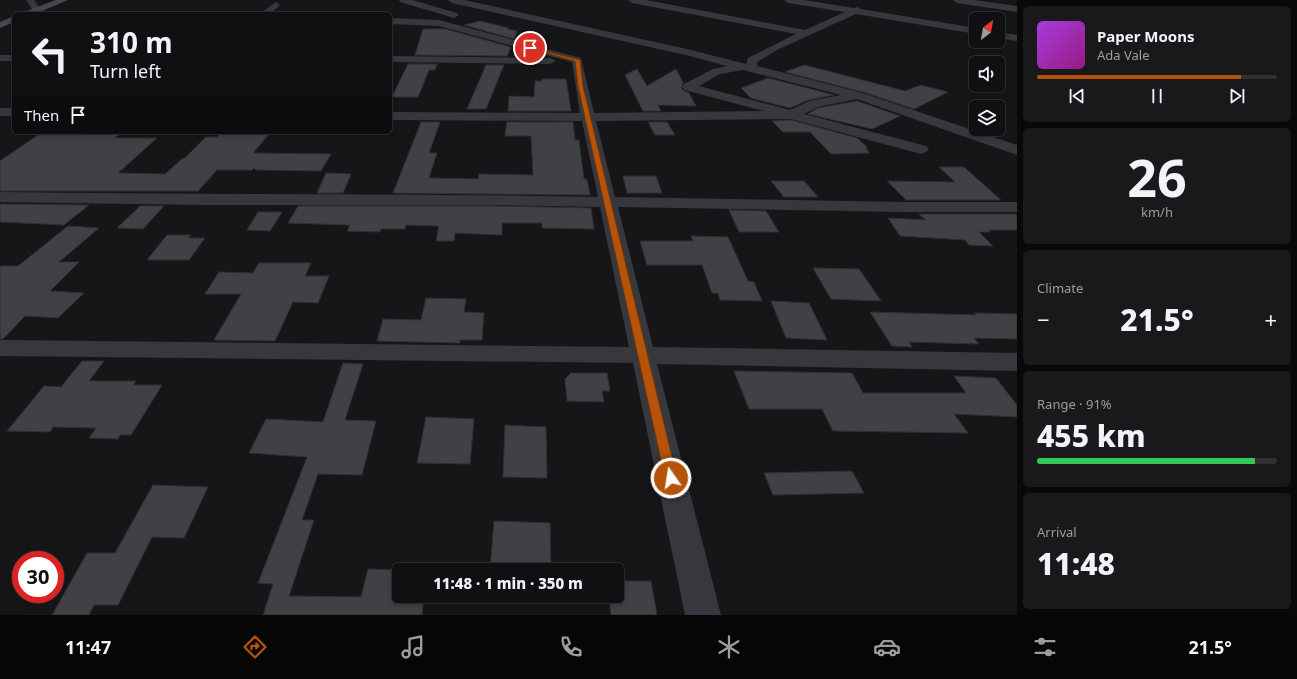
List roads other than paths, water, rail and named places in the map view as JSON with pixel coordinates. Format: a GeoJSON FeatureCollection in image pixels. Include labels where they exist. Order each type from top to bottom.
{"type":"FeatureCollection","features":[{"type":"Feature","properties":{"kind":"street"},"geometry":{"type":"LineString","coordinates":[[30,0],[37,10]]}},
{"type":"Feature","properties":{"kind":"street"},"geometry":{"type":"LineString","coordinates":[[32,12],[64,0]]}},
{"type":"Feature","properties":{"kind":"street"},"geometry":{"type":"LineString","coordinates":[[402,0],[454,14],[456,18],[439,23]]}},
{"type":"Feature","properties":{"kind":"street"},"geometry":{"type":"LineString","coordinates":[[452,0],[687,52],[859,96],[1017,150]]}},
{"type":"Feature","properties":{"kind":"street"},"geometry":{"type":"LineString","coordinates":[[632,0],[806,33]]}},
{"type":"Feature","properties":{"kind":"street"},"geometry":{"type":"LineString","coordinates":[[788,0],[969,30]]}},
{"type":"Feature","properties":{"kind":"street"},"geometry":{"type":"LineString","coordinates":[[957,0],[1017,9]]}},
{"type":"Feature","properties":{"kind":"street"},"geometry":{"type":"LineString","coordinates":[[751,68],[752,60],[775,47],[855,11],[867,4]]}},
{"type":"Feature","properties":{"kind":"street"},"geometry":{"type":"LineString","coordinates":[[267,12],[276,5]]}},
{"type":"Feature","properties":{"kind":"street"},"geometry":{"type":"LineString","coordinates":[[0,25],[12,20]]}},
{"type":"Feature","properties":{"kind":"street"},"geometry":{"type":"LineString","coordinates":[[392,21],[439,23],[577,60]]}},
{"type":"Feature","properties":{"kind":"street"},"geometry":{"type":"LineString","coordinates":[[1005,36],[1017,38]]}},
{"type":"Feature","properties":{"kind":"street"},"geometry":{"type":"LineString","coordinates":[[0,58],[12,58]]}},
{"type":"Feature","properties":{"kind":"street"},"geometry":{"type":"LineString","coordinates":[[392,59],[564,62],[577,60]]}},
{"type":"Feature","properties":{"kind":"street"},"geometry":{"type":"LineString","coordinates":[[577,60],[581,86],[642,355],[703,615]]}},
{"type":"Feature","properties":{"kind":"street"},"geometry":{"type":"LineString","coordinates":[[751,68],[738,67],[717,71],[688,87],[921,149]]}},
{"type":"Feature","properties":{"kind":"street"},"geometry":{"type":"LineString","coordinates":[[392,116],[589,117],[790,114],[814,104],[859,96]]}},
{"type":"Feature","properties":{"kind":"street"},"geometry":{"type":"LineString","coordinates":[[0,112],[12,112]]}},
{"type":"Feature","properties":{"kind":"street"},"geometry":{"type":"LineString","coordinates":[[0,197],[1017,207]]}},
{"type":"Feature","properties":{"kind":"street"},"geometry":{"type":"LineString","coordinates":[[0,348],[642,355],[1017,362]]}}]}
